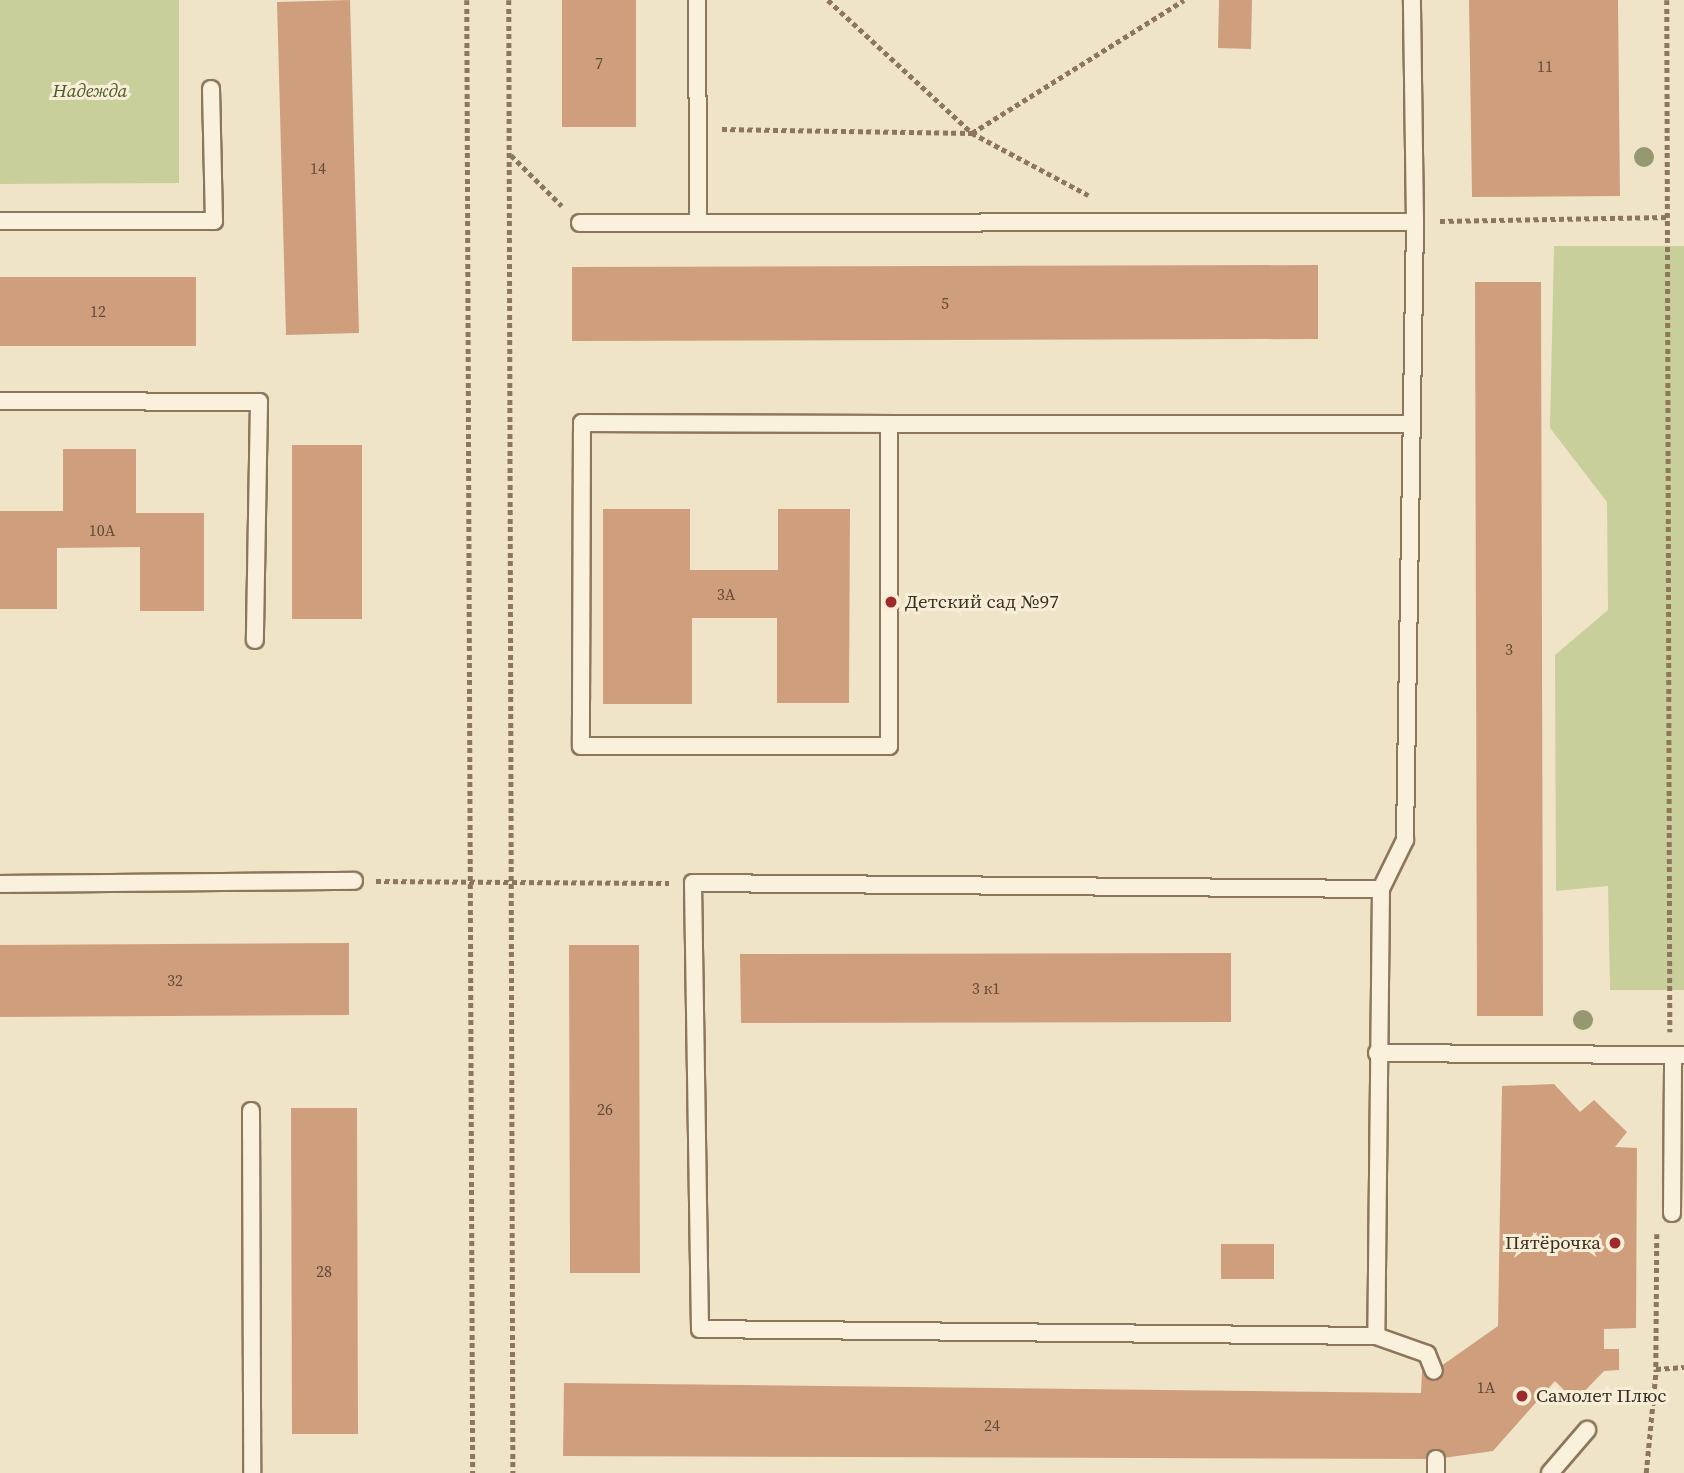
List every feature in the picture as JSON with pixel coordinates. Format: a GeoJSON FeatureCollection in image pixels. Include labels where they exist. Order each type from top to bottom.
{"type":"FeatureCollection","features":[{"type":"Feature","properties":{"kind":"lane"},"geometry":{"type":"LineString","coordinates":[[697,0],[698,223]]}},
{"type":"Feature","properties":{"kind":"lane"},"geometry":{"type":"LineString","coordinates":[[1376,1336],[1377,1053],[1381,889],[1405,840],[1415,222],[1412,0]]}},
{"type":"Feature","properties":{"kind":"lane"},"geometry":{"type":"LineString","coordinates":[[0,221],[214,220],[211,89]]}},
{"type":"Feature","properties":{"kind":"lane"},"geometry":{"type":"LineString","coordinates":[[580,223],[1415,222]]}},
{"type":"Feature","properties":{"kind":"lane"},"geometry":{"type":"LineString","coordinates":[[0,401],[259,402],[255,639]]}},
{"type":"Feature","properties":{"kind":"lane"},"geometry":{"type":"LineString","coordinates":[[889,424],[889,746],[582,746],[582,423],[1412,424]]}},
{"type":"Feature","properties":{"kind":"lane"},"geometry":{"type":"LineString","coordinates":[[0,884],[354,881]]}},
{"type":"Feature","properties":{"kind":"lane"},"geometry":{"type":"LineString","coordinates":[[1381,889],[693,883],[700,1329],[1376,1336],[1427,1354],[1434,1371]]}},
{"type":"Feature","properties":{"kind":"lane"},"geometry":{"type":"LineString","coordinates":[[1377,1053],[1675,1050],[1672,1213]]}},
{"type":"Feature","properties":{"kind":"lane"},"geometry":{"type":"LineString","coordinates":[[251,1111],[252,1473]]}},
{"type":"Feature","properties":{"kind":"lane"},"geometry":{"type":"LineString","coordinates":[[1550,1473],[1587,1430]]}},
{"type":"Feature","properties":{"kind":"path"},"geometry":{"type":"LineString","coordinates":[[467,0],[473,1473]]}},
{"type":"Feature","properties":{"kind":"path"},"geometry":{"type":"LineString","coordinates":[[509,0],[513,1473]]}},
{"type":"Feature","properties":{"kind":"path"},"geometry":{"type":"LineString","coordinates":[[828,0],[972,133],[1092,196]]}},
{"type":"Feature","properties":{"kind":"path"},"geometry":{"type":"LineString","coordinates":[[696,128],[972,133],[1184,0]]}},
{"type":"Feature","properties":{"kind":"path"},"geometry":{"type":"LineString","coordinates":[[1667,0],[1675,1050]]}},
{"type":"Feature","properties":{"kind":"path"},"geometry":{"type":"LineString","coordinates":[[510,154],[580,223]]}},
{"type":"Feature","properties":{"kind":"path"},"geometry":{"type":"LineString","coordinates":[[1415,222],[1667,217]]}},
{"type":"Feature","properties":{"kind":"path"},"geometry":{"type":"LineString","coordinates":[[354,881],[693,883]]}},
{"type":"Feature","properties":{"kind":"path"},"geometry":{"type":"LineString","coordinates":[[1646,1473],[1656,1369],[1658,1223],[1672,1213]]}},
{"type":"Feature","properties":{"kind":"path"},"geometry":{"type":"LineString","coordinates":[[1656,1369],[1684,1367]]}},
{"type":"Feature","properties":{"kind":"green space","name":"Надежда"},"geometry":{"type":"Polygon","coordinates":[[[0,0],[179,0],[179,183],[0,184],[0,0]]]}},
{"type":"Feature","properties":{"kind":"green space"},"geometry":{"type":"Polygon","coordinates":[[[1554,246],[1684,246],[1684,990],[1610,990],[1608,886],[1556,891],[1555,655],[1608,610],[1607,502],[1550,428],[1554,246]]]}},
{"type":"Feature","properties":{"kind":"building"},"geometry":{"type":"Polygon","coordinates":[[[350,0],[359,333],[286,335],[277,2],[350,0]]]}},
{"type":"Feature","properties":{"kind":"building"},"geometry":{"type":"Polygon","coordinates":[[[562,0],[636,0],[636,127],[562,127],[562,0]]]}},
{"type":"Feature","properties":{"kind":"building"},"geometry":{"type":"Polygon","coordinates":[[[1219,0],[1252,0],[1251,49],[1218,48],[1219,0]]]}},
{"type":"Feature","properties":{"kind":"building"},"geometry":{"type":"Polygon","coordinates":[[[1469,0],[1618,0],[1620,196],[1472,197],[1469,0]]]}},
{"type":"Feature","properties":{"kind":"building"},"geometry":{"type":"Polygon","coordinates":[[[1318,265],[1318,339],[572,341],[572,267],[1318,265]]]}},
{"type":"Feature","properties":{"kind":"building"},"geometry":{"type":"Polygon","coordinates":[[[0,277],[196,277],[196,346],[0,346],[0,277]]]}},
{"type":"Feature","properties":{"kind":"building"},"geometry":{"type":"Polygon","coordinates":[[[1475,282],[1541,282],[1543,1016],[1477,1016],[1475,282]]]}},
{"type":"Feature","properties":{"kind":"building"},"geometry":{"type":"Polygon","coordinates":[[[292,445],[362,445],[362,619],[292,619],[292,445]]]}},
{"type":"Feature","properties":{"kind":"building"},"geometry":{"type":"Polygon","coordinates":[[[63,449],[136,449],[136,513],[204,513],[204,611],[140,611],[140,547],[57,548],[57,609],[0,609],[0,511],[63,511],[63,449]]]}},
{"type":"Feature","properties":{"kind":"building"},"geometry":{"type":"Polygon","coordinates":[[[603,509],[690,509],[690,570],[778,570],[778,509],[850,509],[849,703],[777,703],[777,618],[692,618],[692,704],[603,704],[603,509]]]}},
{"type":"Feature","properties":{"kind":"building"},"geometry":{"type":"Polygon","coordinates":[[[349,943],[349,1015],[0,1017],[0,945],[349,943]]]}},
{"type":"Feature","properties":{"kind":"building"},"geometry":{"type":"Polygon","coordinates":[[[569,945],[639,945],[640,1273],[570,1273],[569,945]]]}},
{"type":"Feature","properties":{"kind":"building"},"geometry":{"type":"Polygon","coordinates":[[[1231,953],[1231,1022],[741,1023],[740,954],[1231,953]]]}},
{"type":"Feature","properties":{"kind":"building"},"geometry":{"type":"Polygon","coordinates":[[[1554,1084],[1580,1112],[1594,1100],[1627,1132],[1615,1147],[1637,1148],[1636,1328],[1604,1329],[1604,1349],[1619,1349],[1619,1370],[1604,1371],[1575,1401],[1555,1381],[1493,1451],[1436,1459],[563,1456],[564,1383],[1421,1393],[1422,1371],[1434,1371],[1498,1326],[1502,1086],[1554,1084]]]}},
{"type":"Feature","properties":{"kind":"building"},"geometry":{"type":"Polygon","coordinates":[[[291,1108],[357,1108],[358,1434],[292,1434],[291,1108]]]}},
{"type":"Feature","properties":{"kind":"building"},"geometry":{"type":"Polygon","coordinates":[[[1221,1244],[1274,1244],[1274,1279],[1221,1279],[1221,1244]]]}},
{"type":"Feature","properties":{"kind":"place","name":"Детский сад №97"},"geometry":{"type":"Point","coordinates":[891,602]}},
{"type":"Feature","properties":{"kind":"place","name":"Пятёрочка"},"geometry":{"type":"Point","coordinates":[1615,1243]}},
{"type":"Feature","properties":{"kind":"place","name":"Самолет Плюс"},"geometry":{"type":"Point","coordinates":[1522,1396]}}]}
